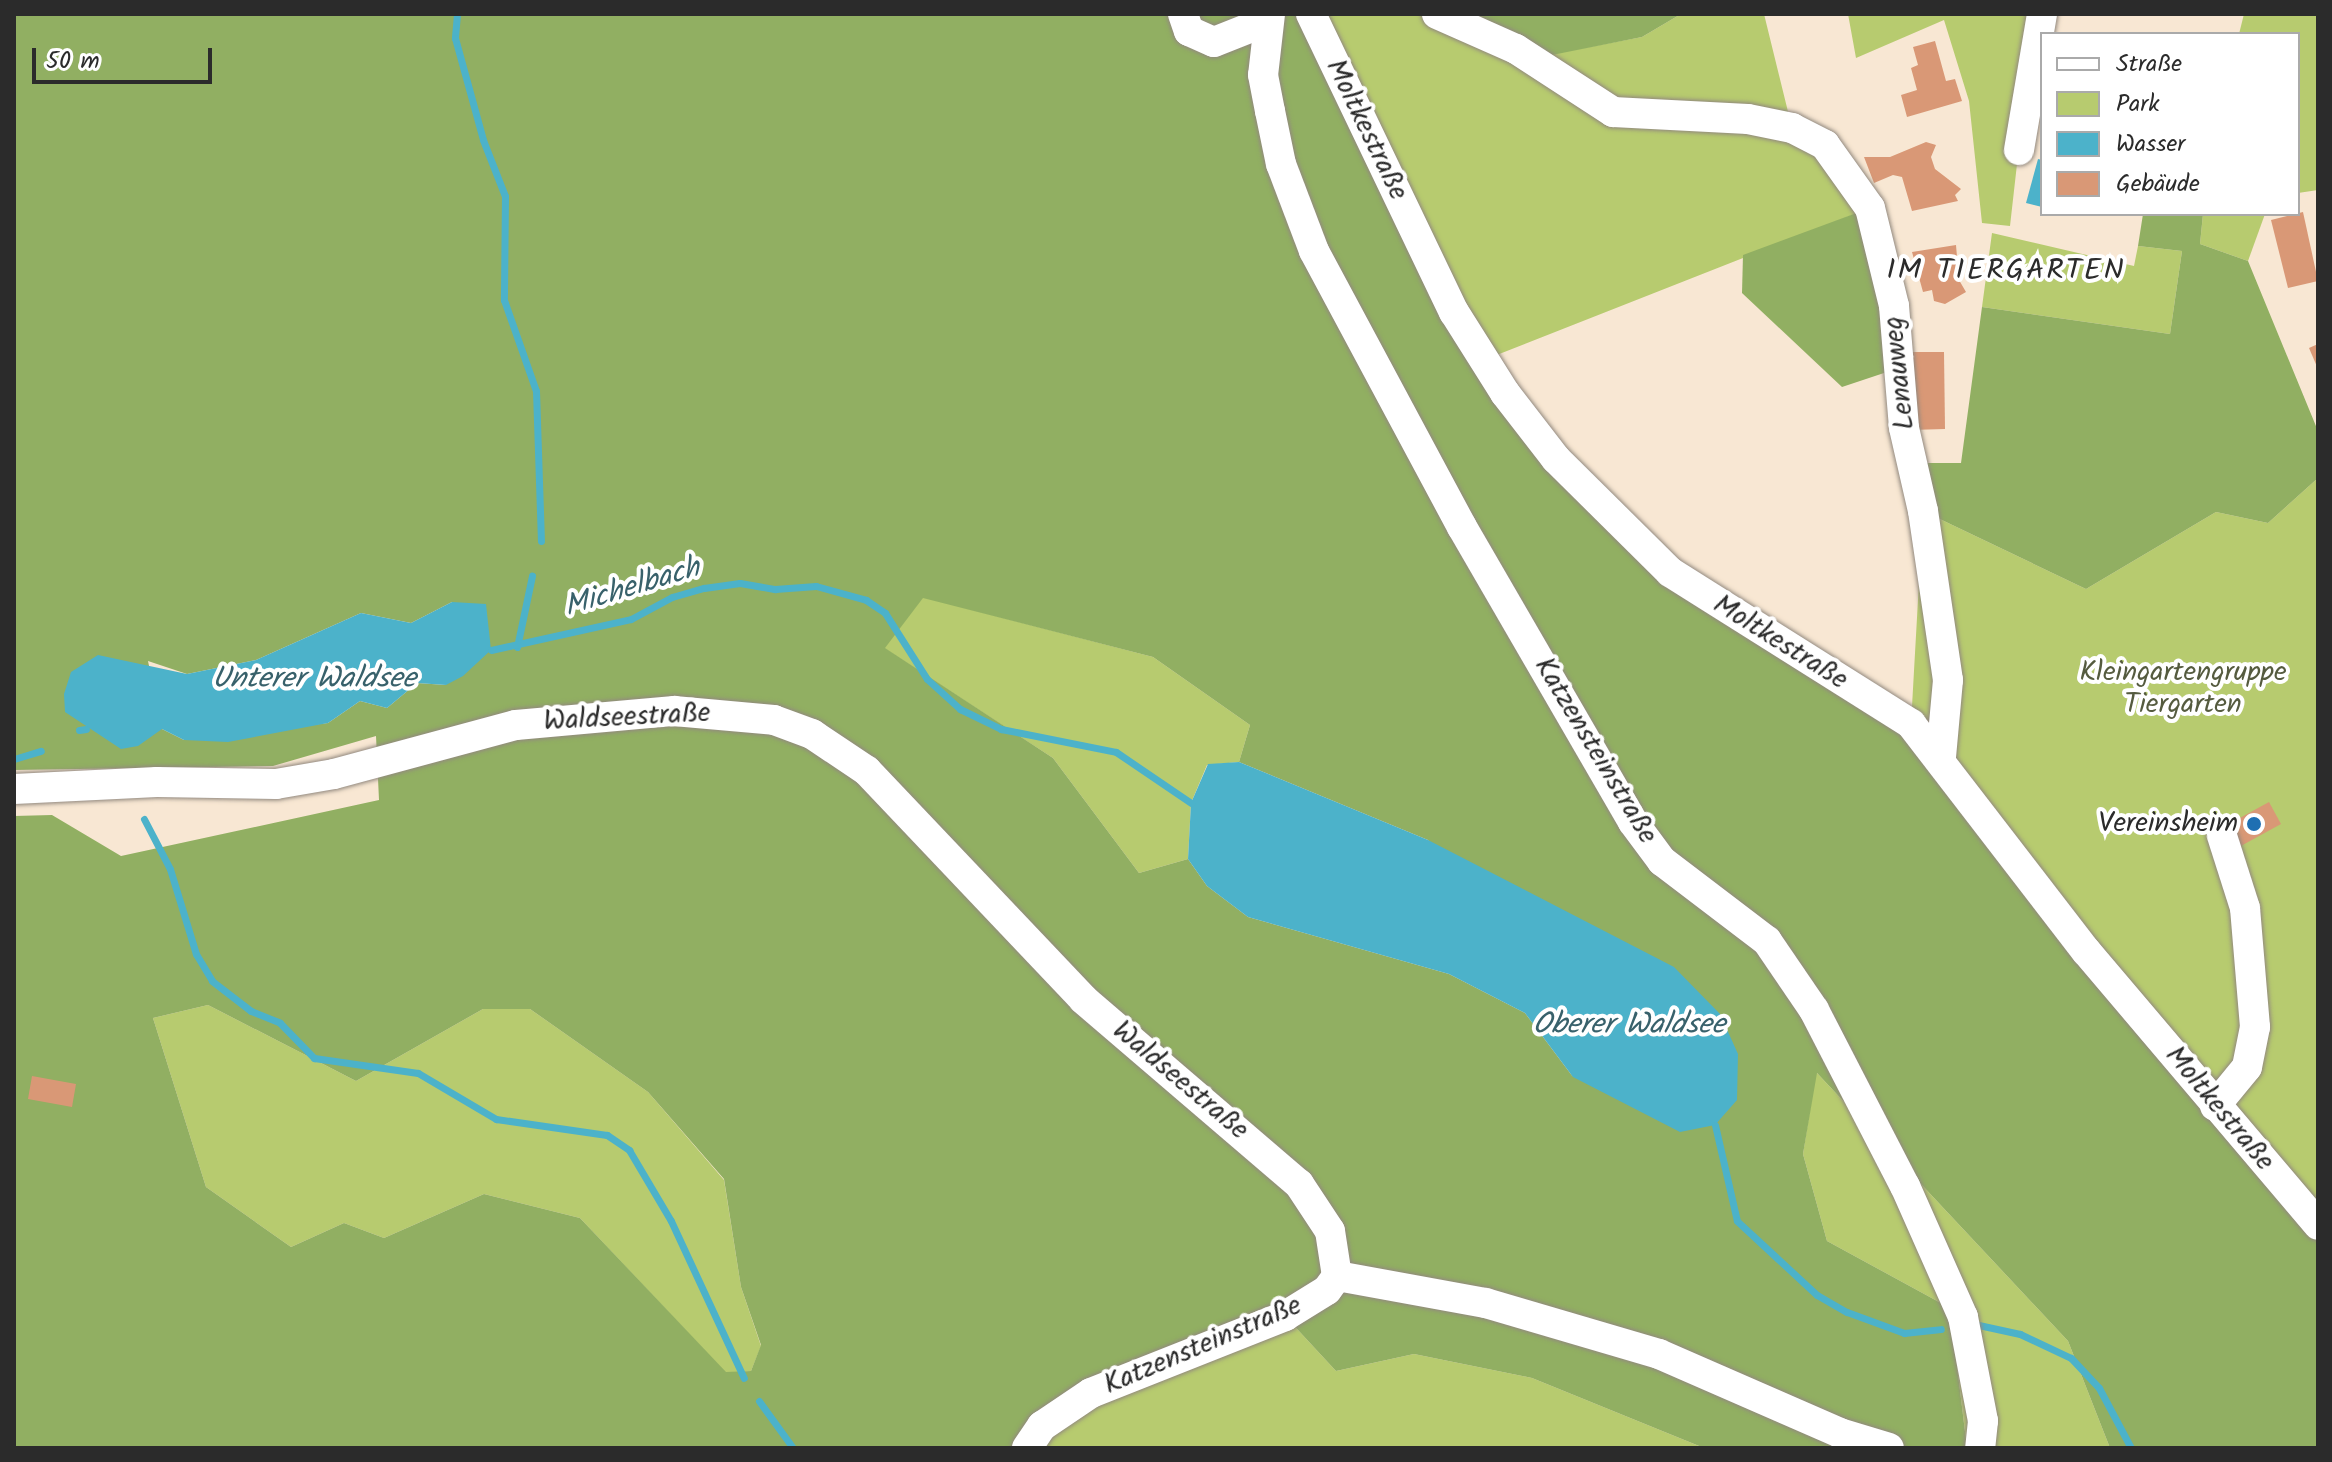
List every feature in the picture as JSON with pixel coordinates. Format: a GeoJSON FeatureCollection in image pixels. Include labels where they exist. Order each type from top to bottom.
{"type":"FeatureCollection","features":[{"type":"Feature","properties":{"kind":"street"},"geometry":{"type":"LineString","coordinates":[[1183,14],[1189,31],[1214,42],[1269,18]]}},
{"type":"Feature","properties":{"kind":"street","name":"Moltkestraße"},"geometry":{"type":"LineString","coordinates":[[1311,14],[1454,312],[1505,393],[1556,459],[1670,572],[1911,724],[1941,757],[2086,951],[2318,1225]]}},
{"type":"Feature","properties":{"kind":"street","name":"Lenauweg"},"geometry":{"type":"LineString","coordinates":[[1437,14],[1516,49],[1613,112],[1748,119],[1792,128],[1825,145],[1870,208],[1894,306],[1904,428],[1923,511],[1948,680],[1941,757]]}},
{"type":"Feature","properties":{"kind":"street"},"geometry":{"type":"LineString","coordinates":[[2019,150],[2042,14]]}},
{"type":"Feature","properties":{"kind":"street","name":"Katzensteinstraße"},"geometry":{"type":"LineString","coordinates":[[1269,18],[1263,75],[1281,164],[1314,251],[1462,527],[1633,822],[1662,861],[1767,941],[1814,1010],[1905,1186],[1963,1317],[1983,1421],[1980,1448]]}},
{"type":"Feature","properties":{"kind":"street","name":"Waldseestraße"},"geometry":{"type":"LineString","coordinates":[[14,789],[157,782],[276,784],[334,774],[516,725],[674,711],[726,713],[799,729],[867,771],[1083,999],[1299,1184],[1330,1231],[1337,1276]]}},
{"type":"Feature","properties":{"kind":"street"},"geometry":{"type":"LineString","coordinates":[[2215,1106],[2247,1067],[2255,1027],[2245,908],[2222,836]]}},
{"type":"Feature","properties":{"kind":"street"},"geometry":{"type":"LineString","coordinates":[[1337,1276],[1486,1303],[1659,1354],[1840,1433],[1889,1448]]}},
{"type":"Feature","properties":{"kind":"street","name":"Katzensteinstraße"},"geometry":{"type":"LineString","coordinates":[[1027,1448],[1042,1426],[1091,1393],[1285,1316],[1327,1290],[1337,1276]]}},
{"type":"Feature","properties":{"kind":"green space"},"geometry":{"type":"Polygon","coordinates":[[[14,14],[1311,14],[1454,312],[1620,527],[1911,724],[2318,1225],[2318,1448],[2110,1448],[2068,1341],[1817,1073],[1803,1154],[1827,1241],[1950,1308],[1967,1448],[1704,1448],[1532,1378],[1414,1354],[1336,1371],[1285,1316],[1091,1393],[1027,1448],[14,1448],[14,816],[52,815],[121,856],[379,800],[376,736],[273,766],[14,770],[14,14]],[[923,598],[885,648],[1053,758],[1139,873],[1188,859],[1207,886],[1248,917],[1449,974],[1525,1013],[1573,1077],[1428,840],[1239,762],[1250,725],[1153,657],[923,598]],[[452,602],[411,623],[361,613],[256,660],[187,674],[148,661],[162,729],[184,740],[328,723],[360,701],[387,708],[417,683],[446,685],[452,602]],[[208,1005],[153,1018],[206,1187],[291,1247],[344,1223],[384,1238],[484,1194],[580,1218],[726,1372],[751,1371],[761,1345],[741,1287],[724,1179],[648,1092],[530,1009],[483,1009],[356,1081],[208,1005]]]}},
{"type":"Feature","properties":{"kind":"green space"},"geometry":{"type":"Polygon","coordinates":[[[1311,14],[1475,14],[1552,54],[1642,37],[1681,14],[1764,14],[1792,128],[1870,208],[1484,360],[1311,14]]]}},
{"type":"Feature","properties":{"kind":"green space"},"geometry":{"type":"Polygon","coordinates":[[[1475,14],[1681,14],[1642,37],[1552,55],[1475,14]]]}},
{"type":"Feature","properties":{"kind":"green space"},"geometry":{"type":"Polygon","coordinates":[[[1848,14],[2034,14],[2010,226],[1982,223],[1969,101],[1944,20],[1856,58],[1848,14]]]}},
{"type":"Feature","properties":{"kind":"green space"},"geometry":{"type":"Polygon","coordinates":[[[2244,14],[2318,14],[2318,190],[2300,193],[2300,32],[2240,32],[2244,14]]]}},
{"type":"Feature","properties":{"kind":"green space"},"geometry":{"type":"Polygon","coordinates":[[[1870,208],[1899,368],[1842,387],[1742,293],[1743,255],[1870,208]]]}},
{"type":"Feature","properties":{"kind":"green space"},"geometry":{"type":"Polygon","coordinates":[[[2143,216],[2203,216],[2200,244],[2248,261],[2318,431],[2318,478],[2268,523],[2216,512],[2086,589],[1923,511],[1912,463],[1961,463],[1982,307],[2170,334],[2182,251],[2138,246],[2143,216]]]}},
{"type":"Feature","properties":{"kind":"green space"},"geometry":{"type":"Polygon","coordinates":[[[2203,216],[2264,216],[2248,261],[2200,244],[2203,216]]]}},
{"type":"Feature","properties":{"kind":"green space"},"geometry":{"type":"Polygon","coordinates":[[[1992,233],[2134,266],[2138,246],[2182,251],[2170,334],[1982,307],[1992,233]]]}},
{"type":"Feature","properties":{"kind":"green space","name":"Kleingartengruppe Tiergarten"},"geometry":{"type":"Polygon","coordinates":[[[2318,478],[2318,1225],[1911,724],[1923,511],[2086,589],[2216,512],[2268,523],[2318,478]]]}},
{"type":"Feature","properties":{"kind":"green space"},"geometry":{"type":"Polygon","coordinates":[[[923,597],[1153,657],[1250,725],[1239,762],[1207,765],[1191,803],[1188,859],[1139,873],[1053,758],[884,648],[923,597]]]}},
{"type":"Feature","properties":{"kind":"green space"},"geometry":{"type":"Polygon","coordinates":[[[208,1005],[356,1081],[483,1009],[530,1009],[648,1092],[724,1180],[741,1287],[761,1346],[751,1371],[726,1373],[580,1218],[484,1194],[384,1238],[344,1223],[291,1247],[206,1187],[153,1018],[208,1005]]]}},
{"type":"Feature","properties":{"kind":"green space"},"geometry":{"type":"Polygon","coordinates":[[[1816,1072],[2068,1341],[2110,1448],[1967,1448],[1950,1308],[1827,1241],[1803,1154],[1816,1072]]]}},
{"type":"Feature","properties":{"kind":"green space"},"geometry":{"type":"Polygon","coordinates":[[[1285,1316],[1336,1371],[1414,1354],[1532,1378],[1704,1448],[1027,1448],[1042,1426],[1285,1316]]]}},
{"type":"Feature","properties":{"kind":"water"},"geometry":{"type":"Polygon","coordinates":[[[2038,159],[2040,160],[2040,206],[2026,203],[2038,159]]]}},
{"type":"Feature","properties":{"kind":"water","name":"Unterer Waldsee"},"geometry":{"type":"Polygon","coordinates":[[[452,602],[486,604],[491,650],[463,676],[446,685],[417,683],[387,708],[360,701],[328,723],[228,742],[184,740],[162,729],[138,746],[121,749],[65,712],[64,694],[71,672],[98,655],[187,674],[256,660],[361,613],[411,623],[452,602]]]}},
{"type":"Feature","properties":{"kind":"water","name":"Oberer Waldsee"},"geometry":{"type":"Polygon","coordinates":[[[1239,762],[1428,840],[1674,967],[1720,1014],[1738,1054],[1737,1100],[1715,1125],[1680,1132],[1573,1077],[1525,1013],[1449,974],[1248,917],[1207,886],[1188,859],[1191,803],[1208,764],[1239,762]]]}},
{"type":"Feature","properties":{"kind":"building"},"geometry":{"type":"Polygon","coordinates":[[[1935,41],[1946,81],[1955,79],[1962,101],[1907,117],[1901,95],[1917,90],[1911,68],[1918,65],[1913,47],[1935,41]]]}},
{"type":"Feature","properties":{"kind":"building"},"geometry":{"type":"Polygon","coordinates":[[[1926,142],[1936,145],[1931,157],[1935,169],[1961,189],[1955,195],[1958,201],[1912,211],[1902,177],[1893,175],[1874,183],[1864,157],[1890,157],[1926,142]]]}},
{"type":"Feature","properties":{"kind":"building"},"geometry":{"type":"Polygon","coordinates":[[[2303,212],[2318,281],[2288,288],[2271,220],[2300,216],[2303,212]]]}},
{"type":"Feature","properties":{"kind":"building"},"geometry":{"type":"Polygon","coordinates":[[[1956,245],[1959,280],[1966,292],[1945,304],[1934,301],[1932,290],[1923,292],[1912,252],[1956,245]]]}},
{"type":"Feature","properties":{"kind":"building"},"geometry":{"type":"Polygon","coordinates":[[[2318,344],[2318,369],[2309,348],[2318,344]]]}},
{"type":"Feature","properties":{"kind":"building"},"geometry":{"type":"Polygon","coordinates":[[[1910,352],[1944,352],[1945,429],[1911,430],[1910,352]]]}},
{"type":"Feature","properties":{"kind":"building","name":"Vereinsheim"},"geometry":{"type":"Polygon","coordinates":[[[2269,802],[2281,824],[2239,847],[2227,825],[2269,802]]]}},
{"type":"Feature","properties":{"kind":"building"},"geometry":{"type":"Polygon","coordinates":[[[32,1076],[76,1084],[72,1107],[28,1099],[32,1076]]]}},
{"type":"Feature","properties":{"kind":"waterway"},"geometry":{"type":"LineString","coordinates":[[457,14],[455,38],[483,140],[505,196],[504,300],[536,391],[541,541]]}},
{"type":"Feature","properties":{"kind":"waterway"},"geometry":{"type":"LineString","coordinates":[[517,647],[532,576]]}},
{"type":"Feature","properties":{"kind":"waterway","name":"Michelbach"},"geometry":{"type":"LineString","coordinates":[[491,650],[631,619],[672,597],[704,588],[740,583],[775,589],[816,586],[866,600],[885,613],[927,679],[960,709],[1001,729],[1116,752],[1191,803]]}},
{"type":"Feature","properties":{"kind":"waterway","name":"Michelbach"},"geometry":{"type":"LineString","coordinates":[[79,730],[86,729]]}},
{"type":"Feature","properties":{"kind":"waterway","name":"Michelbach"},"geometry":{"type":"LineString","coordinates":[[14,759],[41,751]]}},
{"type":"Feature","properties":{"kind":"waterway"},"geometry":{"type":"LineString","coordinates":[[144,819],[170,869],[196,954],[212,981],[251,1011],[280,1023],[314,1058],[418,1073],[496,1119],[607,1135],[629,1150],[671,1221],[744,1378]]}},
{"type":"Feature","properties":{"kind":"waterway","name":"Michelbach"},"geometry":{"type":"LineString","coordinates":[[1715,1125],[1737,1221],[1817,1295],[1847,1312],[1904,1333],[1941,1329]]}},
{"type":"Feature","properties":{"kind":"waterway","name":"Michelbach"},"geometry":{"type":"LineString","coordinates":[[1974,1324],[2020,1334],[2071,1358],[2099,1388],[2131,1448]]}},
{"type":"Feature","properties":{"kind":"waterway"},"geometry":{"type":"LineString","coordinates":[[759,1401],[793,1448]]}},
{"type":"Feature","properties":{"kind":"place","name":"Vereinsheim"},"geometry":{"type":"Point","coordinates":[2254,824]}},
{"type":"Feature","properties":{"kind":"district","name":"IM TIERGARTEN"},"geometry":{"type":"Point","coordinates":[2006,271]}}]}
